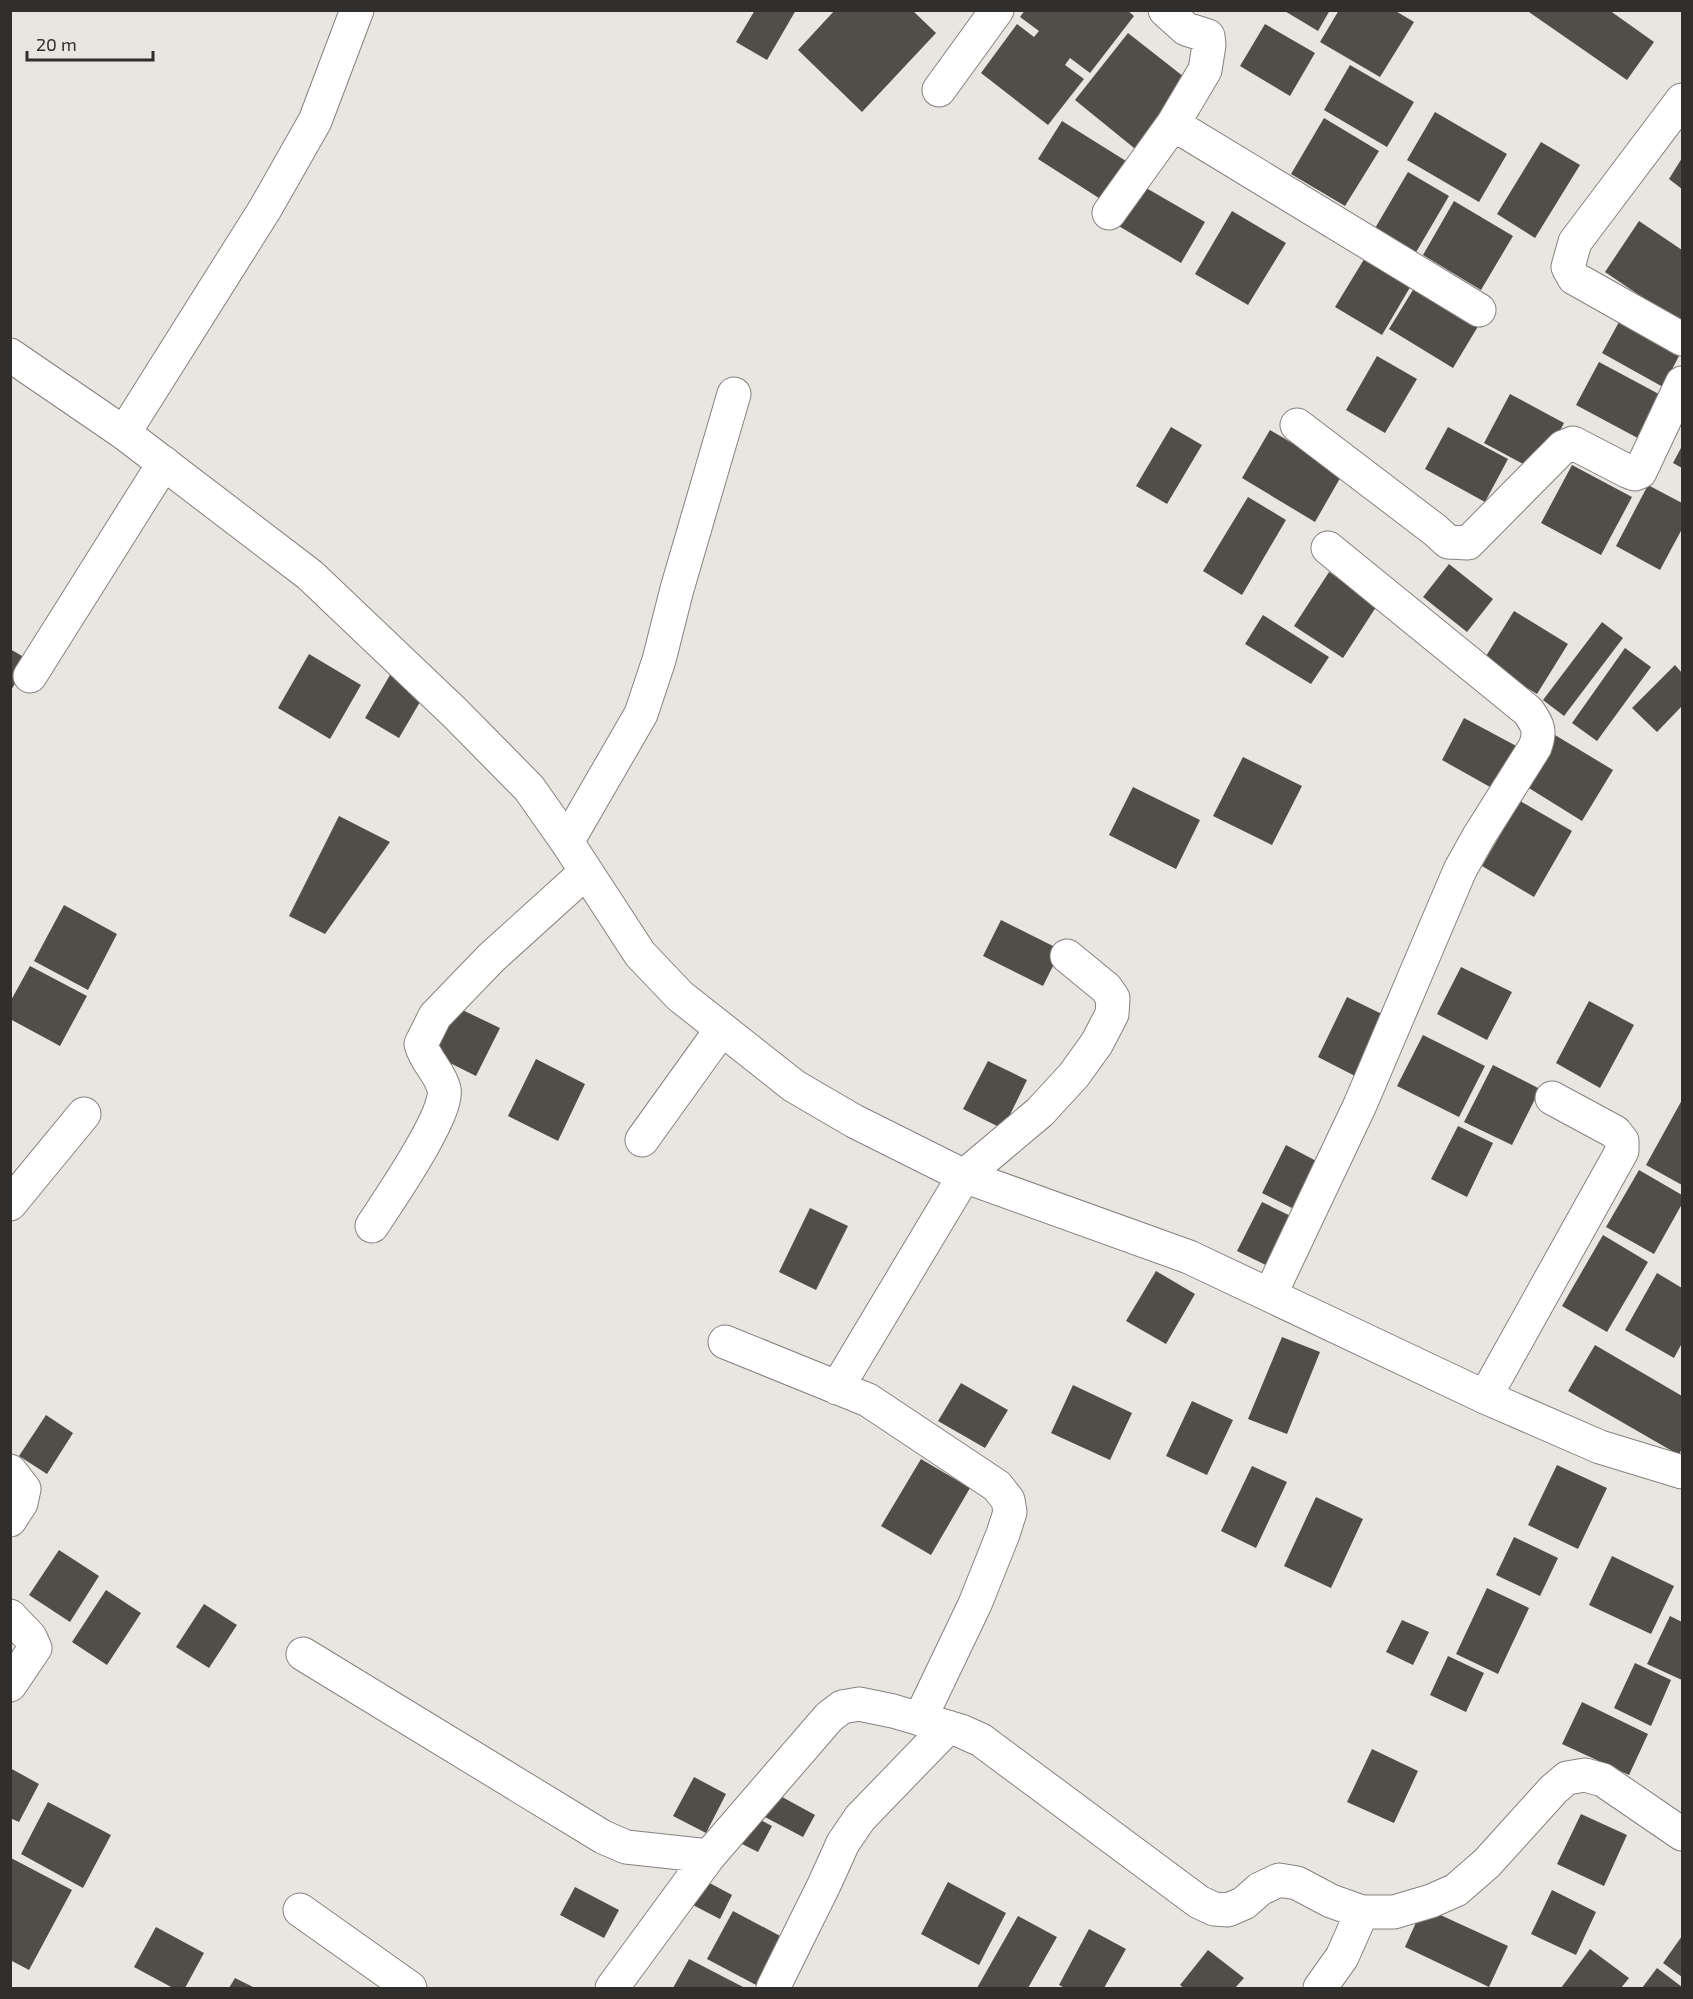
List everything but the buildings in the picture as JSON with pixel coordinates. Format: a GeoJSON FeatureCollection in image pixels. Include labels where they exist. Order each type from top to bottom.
{"type":"FeatureCollection","features":[{"type":"Feature","properties":{"kind":"street"},"geometry":{"type":"LineString","coordinates":[[124,433],[265,209],[315,121],[357,10]]}},
{"type":"Feature","properties":{"kind":"street"},"geometry":{"type":"LineString","coordinates":[[939,90],[997,10]]}},
{"type":"Feature","properties":{"kind":"street"},"geometry":{"type":"LineString","coordinates":[[1109,213],[1173,124],[1205,69],[1209,45],[1208,36],[1186,29],[1165,10]]}},
{"type":"Feature","properties":{"kind":"street"},"geometry":{"type":"LineString","coordinates":[[1683,100],[1575,242],[1568,267],[1574,278],[1683,339]]}},
{"type":"Feature","properties":{"kind":"street"},"geometry":{"type":"LineString","coordinates":[[1173,124],[1479,310]]}},
{"type":"Feature","properties":{"kind":"street"},"geometry":{"type":"LineString","coordinates":[[10,355],[124,433],[310,575],[454,712],[529,788],[640,954],[680,996],[794,1086],[854,1121],[964,1176],[1189,1257],[1485,1397],[1600,1447],[1683,1472]]}},
{"type":"Feature","properties":{"kind":"street"},"geometry":{"type":"LineString","coordinates":[[1297,425],[1448,542],[1468,543],[1563,447],[1573,443],[1627,471],[1635,474],[1640,472],[1683,383]]}},
{"type":"Feature","properties":{"kind":"street"},"geometry":{"type":"LineString","coordinates":[[567,842],[641,714],[659,660],[677,589],[734,394]]}},
{"type":"Feature","properties":{"kind":"street"},"geometry":{"type":"LineString","coordinates":[[30,675],[164,464]]}},
{"type":"Feature","properties":{"kind":"street"},"geometry":{"type":"LineString","coordinates":[[1269,1295],[1360,1105],[1460,870],[1535,747],[1540,735],[1536,722],[1528,711],[1328,548]]}},
{"type":"Feature","properties":{"kind":"street"},"geometry":{"type":"LineString","coordinates":[[372,1226],[430,1132],[443,1105],[445,1090],[424,1056],[421,1044],[435,1016],[492,957],[586,872]]}},
{"type":"Feature","properties":{"kind":"street"},"geometry":{"type":"LineString","coordinates":[[837,1388],[964,1176],[1040,1112],[1074,1075],[1098,1043],[1112,1014],[1113,998],[1106,988],[1067,956]]}},
{"type":"Feature","properties":{"kind":"street"},"geometry":{"type":"LineString","coordinates":[[642,1140],[721,1030]]}},
{"type":"Feature","properties":{"kind":"street"},"geometry":{"type":"LineString","coordinates":[[1485,1397],[1622,1151],[1622,1141],[1616,1132],[1552,1098]]}},
{"type":"Feature","properties":{"kind":"street"},"geometry":{"type":"LineString","coordinates":[[10,1204],[84,1114]]}},
{"type":"Feature","properties":{"kind":"street"},"geometry":{"type":"LineString","coordinates":[[725,1342],[868,1400],[996,1486],[1008,1500],[1010,1512],[934,1723],[843,1843],[773,1989]]}},
{"type":"Feature","properties":{"kind":"street"},"geometry":{"type":"LineString","coordinates":[[10,1471],[24,1489],[21,1503],[10,1520]]}},
{"type":"Feature","properties":{"kind":"street"},"geometry":{"type":"LineString","coordinates":[[10,1616],[30,1637],[35,1648],[10,1685]]}},
{"type":"Feature","properties":{"kind":"street"},"geometry":{"type":"LineString","coordinates":[[303,1654],[603,1837],[626,1846],[709,1856]]}},
{"type":"Feature","properties":{"kind":"street"},"geometry":{"type":"LineString","coordinates":[[612,1989],[709,1856],[829,1717],[842,1707],[859,1704],[934,1723],[981,1740],[1199,1902],[1214,1909],[1228,1910],[1245,1904],[1260,1889],[1279,1880],[1297,1883],[1331,1901],[1362,1911],[1394,1912],[1431,1901],[1456,1890],[1487,1863],[1554,1789],[1568,1778],[1585,1775],[1603,1780],[1683,1834]]}},
{"type":"Feature","properties":{"kind":"street"},"geometry":{"type":"LineString","coordinates":[[300,1910],[410,1989]]}},
{"type":"Feature","properties":{"kind":"street"},"geometry":{"type":"LineString","coordinates":[[1320,1989],[1342,1957],[1362,1911]]}}]}
